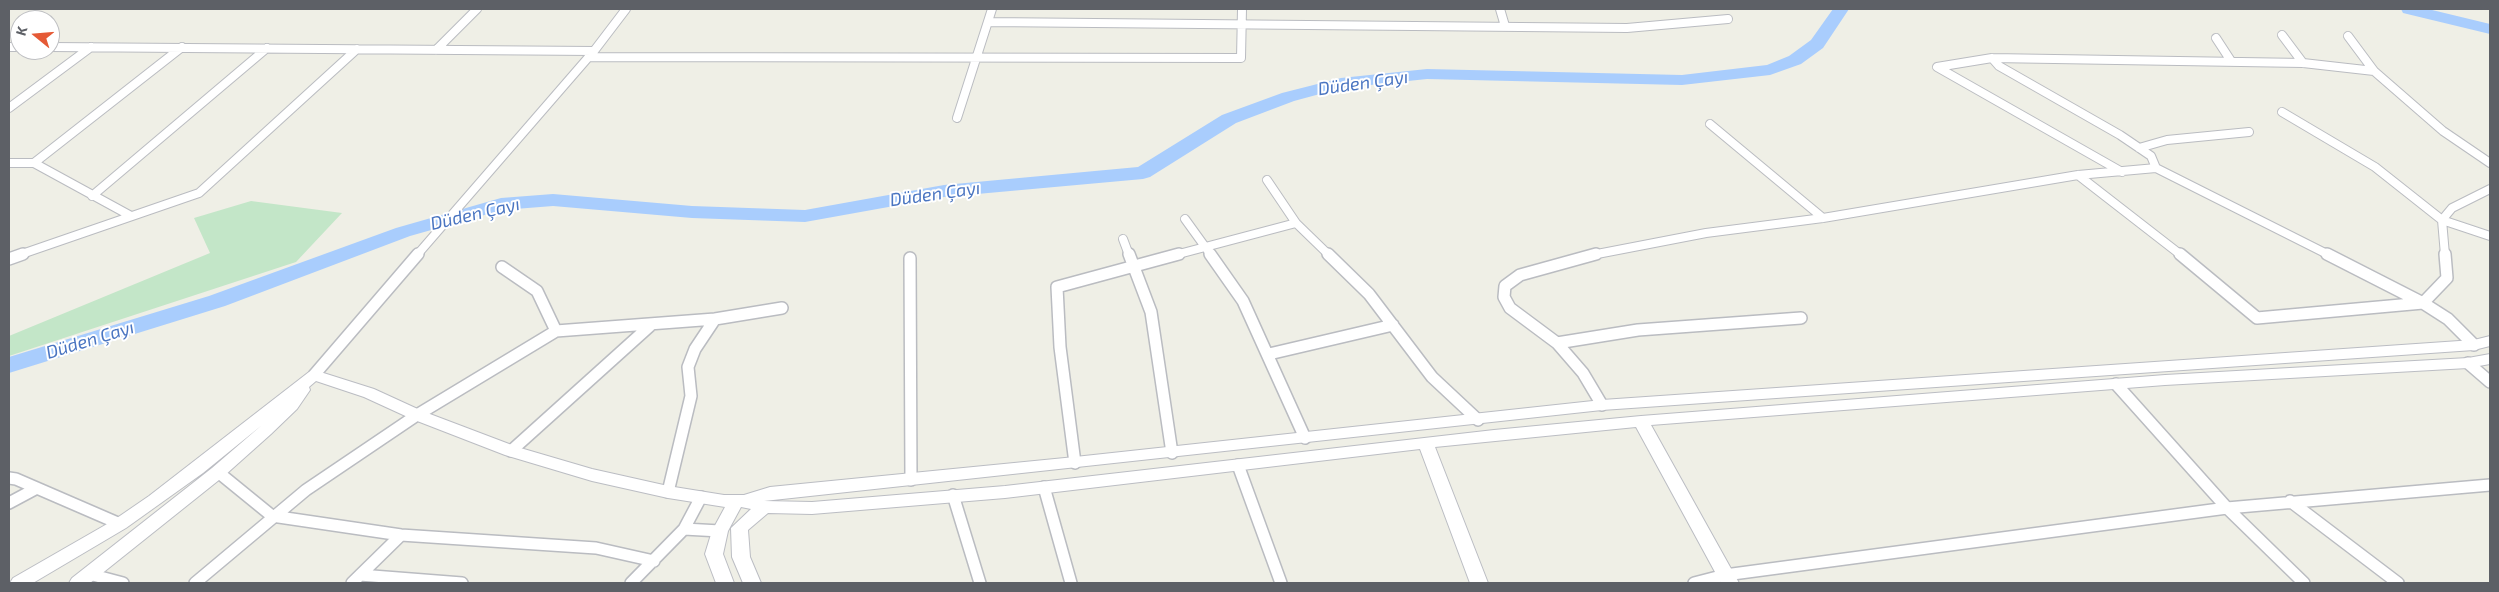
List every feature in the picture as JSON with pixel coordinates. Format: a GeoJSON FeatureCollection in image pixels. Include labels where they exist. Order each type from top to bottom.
{"type":"FeatureCollection","features":[{"type":"Feature","properties":{"kind":"main road"},"geometry":{"type":"LineString","coordinates":[[726,583],[714,554],[720,531],[738,502],[770,493],[1172,453],[1602,405],[2474,344],[2490,341]]}},
{"type":"Feature","properties":{"kind":"main road"},"geometry":{"type":"LineString","coordinates":[[2474,344],[2490,358]]}},
{"type":"Feature","properties":{"kind":"main road"},"geometry":{"type":"LineString","coordinates":[[314,375],[369,393],[417,415],[511,450],[592,475],[668,492],[764,507],[812,508],[1044,487],[1425,443],[1641,421],[2116,384],[2468,362],[2490,358]]}},
{"type":"Feature","properties":{"kind":"main road"},"geometry":{"type":"LineString","coordinates":[[83,579],[218,472],[292,404],[314,375]]}},
{"type":"Feature","properties":{"kind":"main road"},"geometry":{"type":"LineString","coordinates":[[19,583],[120,524],[197,470],[314,375]]}},
{"type":"Feature","properties":{"kind":"main road"},"geometry":{"type":"LineString","coordinates":[[1641,421],[1727,579]]}},
{"type":"Feature","properties":{"kind":"main road"},"geometry":{"type":"LineString","coordinates":[[1305,438],[1312,456]]}},
{"type":"Feature","properties":{"kind":"main road"},"geometry":{"type":"LineString","coordinates":[[1425,443],[1479,583]]}},
{"type":"Feature","properties":{"kind":"main road"},"geometry":{"type":"LineString","coordinates":[[738,502],[741,557],[752,583]]}},
{"type":"Feature","properties":{"kind":"main road"},"geometry":{"type":"LineString","coordinates":[[720,531],[739,528],[764,507]]}},
{"type":"Feature","properties":{"kind":"street"},"geometry":{"type":"LineString","coordinates":[[436,50],[477,9]]}},
{"type":"Feature","properties":{"kind":"street"},"geometry":{"type":"LineString","coordinates":[[314,375],[592,54],[626,9]]}},
{"type":"Feature","properties":{"kind":"street"},"geometry":{"type":"LineString","coordinates":[[957,118],[992,9]]}},
{"type":"Feature","properties":{"kind":"street"},"geometry":{"type":"LineString","coordinates":[[60,47],[436,50],[592,54],[1241,58],[1242,9]]}},
{"type":"Feature","properties":{"kind":"street"},"geometry":{"type":"LineString","coordinates":[[1500,9],[1505,26]]}},
{"type":"Feature","properties":{"kind":"street"},"geometry":{"type":"LineString","coordinates":[[988,22],[1627,28],[1728,19]]}},
{"type":"Feature","properties":{"kind":"street"},"geometry":{"type":"LineString","coordinates":[[2282,35],[2303,63]]}},
{"type":"Feature","properties":{"kind":"street"},"geometry":{"type":"LineString","coordinates":[[2348,36],[2374,71],[2443,131],[2490,163]]}},
{"type":"Feature","properties":{"kind":"street"},"geometry":{"type":"LineString","coordinates":[[2216,38],[2232,61]]}},
{"type":"Feature","properties":{"kind":"street"},"geometry":{"type":"LineString","coordinates":[[9,108],[92,47]]}},
{"type":"Feature","properties":{"kind":"street"},"geometry":{"type":"LineString","coordinates":[[34,163],[182,47]]}},
{"type":"Feature","properties":{"kind":"street"},"geometry":{"type":"LineString","coordinates":[[92,196],[268,48]]}},
{"type":"Feature","properties":{"kind":"street"},"geometry":{"type":"LineString","coordinates":[[9,259],[198,193],[357,49]]}},
{"type":"Feature","properties":{"kind":"street"},"geometry":{"type":"LineString","coordinates":[[2122,172],[1937,67],[1992,58],[2303,63],[2374,71]]}},
{"type":"Feature","properties":{"kind":"street"},"geometry":{"type":"LineString","coordinates":[[1992,58],[1999,66],[2151,156],[2156,168]]}},
{"type":"Feature","properties":{"kind":"street"},"geometry":{"type":"LineString","coordinates":[[2282,112],[2375,167],[2442,220],[2490,236]]}},
{"type":"Feature","properties":{"kind":"street"},"geometry":{"type":"LineString","coordinates":[[1710,124],[1823,218]]}},
{"type":"Feature","properties":{"kind":"street"},"geometry":{"type":"LineString","coordinates":[[2139,148],[2167,140],[2248,132]]}},
{"type":"Feature","properties":{"kind":"street"},"geometry":{"type":"LineString","coordinates":[[9,163],[34,163],[131,216]]}},
{"type":"Feature","properties":{"kind":"street"},"geometry":{"type":"LineString","coordinates":[[1602,405],[1583,373],[1557,343],[1510,308],[1504,297],[1505,286],[1520,275],[1601,253],[1706,233],[1823,218],[2078,175],[2156,168],[2423,303],[2448,319],[2474,344]]}},
{"type":"Feature","properties":{"kind":"street"},"geometry":{"type":"LineString","coordinates":[[2078,175],[2182,256],[2257,318],[2423,303],[2447,278],[2442,220],[2452,208],[2490,189]]}},
{"type":"Feature","properties":{"kind":"street"},"geometry":{"type":"LineString","coordinates":[[1267,180],[1296,223],[1369,294],[1432,377],[1478,420]]}},
{"type":"Feature","properties":{"kind":"street"},"geometry":{"type":"LineString","coordinates":[[1185,219],[1243,301],[1269,354],[1305,438]]}},
{"type":"Feature","properties":{"kind":"street"},"geometry":{"type":"LineString","coordinates":[[1075,463],[1060,346],[1057,287],[1136,268],[1296,223]]}},
{"type":"Feature","properties":{"kind":"street"},"geometry":{"type":"LineString","coordinates":[[1123,239],[1136,268],[1151,312],[1172,453]]}},
{"type":"Feature","properties":{"kind":"street"},"geometry":{"type":"LineString","coordinates":[[910,258],[911,480]]}},
{"type":"Feature","properties":{"kind":"street"},"geometry":{"type":"LineString","coordinates":[[502,267],[537,291],[556,331]]}},
{"type":"Feature","properties":{"kind":"street"},"geometry":{"type":"LineString","coordinates":[[195,583],[272,516],[306,490],[417,415],[556,331],[715,319],[782,308]]}},
{"type":"Feature","properties":{"kind":"street"},"geometry":{"type":"LineString","coordinates":[[1557,343],[1638,330],[1801,318]]}},
{"type":"Feature","properties":{"kind":"street"},"geometry":{"type":"LineString","coordinates":[[668,492],[691,396],[688,367],[696,349],[715,319]]}},
{"type":"Feature","properties":{"kind":"street"},"geometry":{"type":"LineString","coordinates":[[511,450],[652,324]]}},
{"type":"Feature","properties":{"kind":"street"},"geometry":{"type":"LineString","coordinates":[[1269,354],[1392,325]]}},
{"type":"Feature","properties":{"kind":"street"},"geometry":{"type":"LineString","coordinates":[[2468,362],[2490,382]]}},
{"type":"Feature","properties":{"kind":"street"},"geometry":{"type":"LineString","coordinates":[[2116,384],[2226,508],[2304,583]]}},
{"type":"Feature","properties":{"kind":"street"},"geometry":{"type":"LineString","coordinates":[[1238,465],[1281,583]]}},
{"type":"Feature","properties":{"kind":"street"},"geometry":{"type":"LineString","coordinates":[[218,472],[272,516],[401,535],[596,548],[654,561]]}},
{"type":"Feature","properties":{"kind":"street"},"geometry":{"type":"LineString","coordinates":[[9,478],[120,524]]}},
{"type":"Feature","properties":{"kind":"street"},"geometry":{"type":"LineString","coordinates":[[1694,583],[2290,500],[2418,493],[2490,485]]}},
{"type":"Feature","properties":{"kind":"street"},"geometry":{"type":"LineString","coordinates":[[1044,487],[1071,583]]}},
{"type":"Feature","properties":{"kind":"street"},"geometry":{"type":"LineString","coordinates":[[9,503],[37,488]]}},
{"type":"Feature","properties":{"kind":"street"},"geometry":{"type":"LineString","coordinates":[[953,495],[980,583]]}},
{"type":"Feature","properties":{"kind":"street"},"geometry":{"type":"LineString","coordinates":[[631,583],[684,529],[701,497]]}},
{"type":"Feature","properties":{"kind":"street"},"geometry":{"type":"LineString","coordinates":[[2290,500],[2398,583]]}},
{"type":"Feature","properties":{"kind":"street"},"geometry":{"type":"LineString","coordinates":[[684,529],[720,531]]}},
{"type":"Feature","properties":{"kind":"street"},"geometry":{"type":"LineString","coordinates":[[356,579],[401,535]]}},
{"type":"Feature","properties":{"kind":"street"},"geometry":{"type":"LineString","coordinates":[[83,579],[123,583]]}},
{"type":"Feature","properties":{"kind":"street"},"geometry":{"type":"LineString","coordinates":[[356,579],[462,583]]}},
{"type":"Feature","properties":{"kind":"green space"},"geometry":{"type":"Polygon","coordinates":[[[251,201],[342,213],[296,262],[9,356],[9,336],[210,253],[194,218],[251,201]]]}},
{"type":"Feature","properties":{"kind":"waterway","name":"Düden Çayı"},"geometry":{"type":"LineString","coordinates":[[9,365],[217,301],[403,232],[501,204],[553,200],[692,212],[805,216],[944,191],[1143,173],[1229,119],[1288,97],[1341,83],[1427,74],[1682,80],[1770,70],[1795,60],[1817,44],[1841,9]]}},
{"type":"Feature","properties":{"kind":"waterway","name":"Düden Çayı"},"geometry":{"type":"LineString","coordinates":[[2409,9],[2490,29]]}}]}
